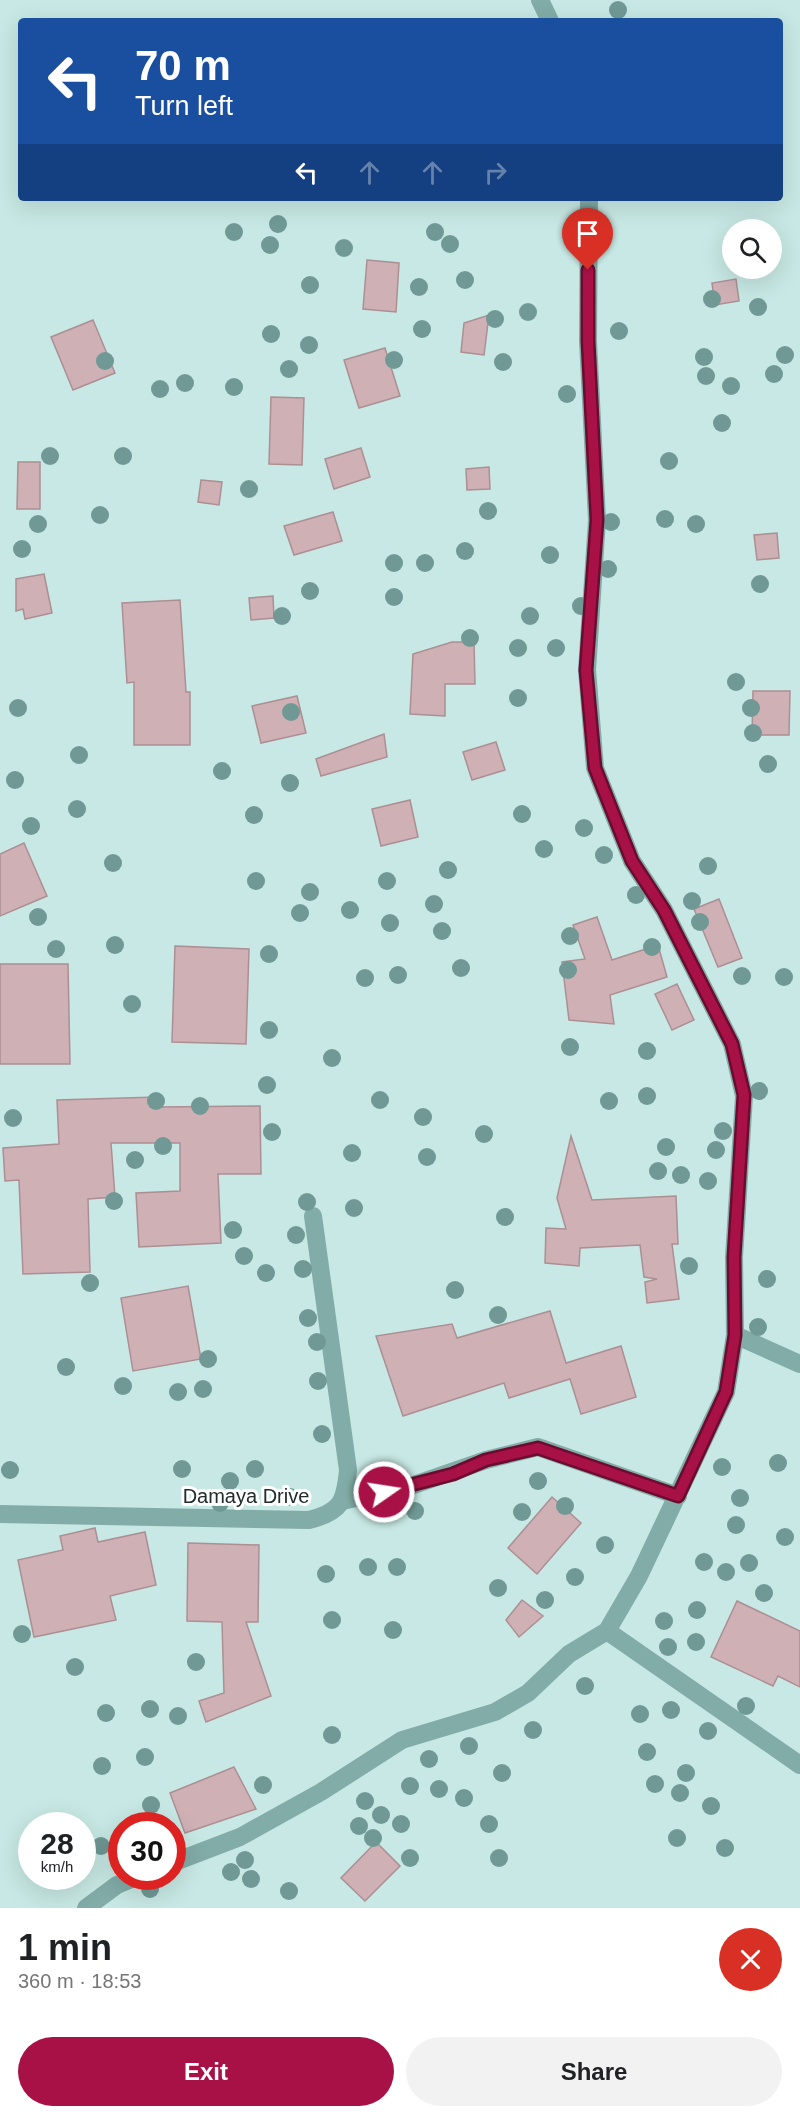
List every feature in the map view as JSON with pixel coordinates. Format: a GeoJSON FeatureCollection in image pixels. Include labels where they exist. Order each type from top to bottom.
{"type":"FeatureCollection","features":[{"type":"Feature","properties":{"kind":"street"},"geometry":{"type":"LineString","coordinates":[[540,0],[549,18]]}},
{"type":"Feature","properties":{"kind":"street"},"geometry":{"type":"LineString","coordinates":[[186,1858],[240,1837],[321,1792],[402,1740],[495,1712],[528,1693],[569,1654],[607,1631],[639,1576],[726,1392],[735,1335],[734,1257],[744,1095],[732,1044],[664,910],[632,861],[595,768],[586,670],[597,520],[588,341],[589,201]]}},
{"type":"Feature","properties":{"kind":"street"},"geometry":{"type":"LineString","coordinates":[[313,1216],[348,1470],[342,1502],[405,1488],[486,1460],[538,1448],[678,1496]]}},
{"type":"Feature","properties":{"kind":"street"},"geometry":{"type":"LineString","coordinates":[[735,1335],[800,1364]]}},
{"type":"Feature","properties":{"kind":"street","name":"Damaya Drive"},"geometry":{"type":"LineString","coordinates":[[0,1514],[309,1520],[329,1515],[342,1502]]}},
{"type":"Feature","properties":{"kind":"street"},"geometry":{"type":"LineString","coordinates":[[607,1631],[800,1765]]}},
{"type":"Feature","properties":{"kind":"street"},"geometry":{"type":"LineString","coordinates":[[86,1908],[110,1890]]}},
{"type":"Feature","properties":{"kind":"building"},"geometry":{"type":"Polygon","coordinates":[[[367,260],[399,263],[396,312],[363,309],[367,260]]]}},
{"type":"Feature","properties":{"kind":"building"},"geometry":{"type":"Polygon","coordinates":[[[736,279],[739,301],[715,305],[712,283],[736,279]]]}},
{"type":"Feature","properties":{"kind":"building"},"geometry":{"type":"Polygon","coordinates":[[[489,315],[484,355],[461,352],[464,323],[489,315]]]}},
{"type":"Feature","properties":{"kind":"building"},"geometry":{"type":"Polygon","coordinates":[[[93,320],[115,373],[73,390],[51,337],[93,320]]]}},
{"type":"Feature","properties":{"kind":"building"},"geometry":{"type":"Polygon","coordinates":[[[385,348],[400,396],[359,408],[344,360],[385,348]]]}},
{"type":"Feature","properties":{"kind":"building"},"geometry":{"type":"Polygon","coordinates":[[[271,397],[304,398],[302,465],[269,464],[271,397]]]}},
{"type":"Feature","properties":{"kind":"building"},"geometry":{"type":"Polygon","coordinates":[[[361,448],[370,477],[334,489],[325,459],[361,448]]]}},
{"type":"Feature","properties":{"kind":"building"},"geometry":{"type":"Polygon","coordinates":[[[18,462],[40,462],[40,509],[17,509],[18,462]]]}},
{"type":"Feature","properties":{"kind":"building"},"geometry":{"type":"Polygon","coordinates":[[[489,467],[490,489],[467,490],[466,469],[489,467]]]}},
{"type":"Feature","properties":{"kind":"building"},"geometry":{"type":"Polygon","coordinates":[[[201,480],[222,482],[219,505],[198,502],[201,480]]]}},
{"type":"Feature","properties":{"kind":"building"},"geometry":{"type":"Polygon","coordinates":[[[333,512],[342,541],[294,555],[284,526],[333,512]]]}},
{"type":"Feature","properties":{"kind":"building"},"geometry":{"type":"Polygon","coordinates":[[[777,533],[779,558],[757,560],[754,535],[777,533]]]}},
{"type":"Feature","properties":{"kind":"building"},"geometry":{"type":"Polygon","coordinates":[[[44,574],[52,613],[25,619],[23,609],[16,611],[16,579],[44,574]]]}},
{"type":"Feature","properties":{"kind":"building"},"geometry":{"type":"Polygon","coordinates":[[[273,596],[274,618],[251,620],[249,598],[273,596]]]}},
{"type":"Feature","properties":{"kind":"building"},"geometry":{"type":"Polygon","coordinates":[[[180,600],[186,692],[190,692],[190,745],[134,745],[134,682],[127,683],[122,603],[180,600]]]}},
{"type":"Feature","properties":{"kind":"building"},"geometry":{"type":"Polygon","coordinates":[[[452,642],[474,642],[475,684],[445,684],[445,716],[410,714],[413,654],[452,642]]]}},
{"type":"Feature","properties":{"kind":"building"},"geometry":{"type":"Polygon","coordinates":[[[753,691],[790,691],[789,735],[752,735],[753,691]]]}},
{"type":"Feature","properties":{"kind":"building"},"geometry":{"type":"Polygon","coordinates":[[[297,696],[306,733],[261,743],[252,706],[297,696]]]}},
{"type":"Feature","properties":{"kind":"building"},"geometry":{"type":"Polygon","coordinates":[[[384,734],[387,757],[321,776],[316,759],[384,734]]]}},
{"type":"Feature","properties":{"kind":"building"},"geometry":{"type":"Polygon","coordinates":[[[496,742],[505,770],[472,780],[463,752],[496,742]]]}},
{"type":"Feature","properties":{"kind":"building"},"geometry":{"type":"Polygon","coordinates":[[[410,800],[418,837],[381,846],[372,809],[410,800]]]}},
{"type":"Feature","properties":{"kind":"building"},"geometry":{"type":"Polygon","coordinates":[[[24,843],[47,896],[0,916],[0,854],[24,843]]]}},
{"type":"Feature","properties":{"kind":"building"},"geometry":{"type":"Polygon","coordinates":[[[719,899],[742,958],[718,967],[694,909],[719,899]]]}},
{"type":"Feature","properties":{"kind":"building"},"geometry":{"type":"Polygon","coordinates":[[[597,917],[612,960],[658,945],[667,977],[610,995],[614,1024],[569,1020],[562,962],[585,959],[573,925],[597,917]]]}},
{"type":"Feature","properties":{"kind":"building"},"geometry":{"type":"Polygon","coordinates":[[[175,946],[249,949],[246,1044],[172,1042],[175,946]]]}},
{"type":"Feature","properties":{"kind":"building"},"geometry":{"type":"Polygon","coordinates":[[[0,964],[68,964],[70,1064],[0,1064],[0,964]]]}},
{"type":"Feature","properties":{"kind":"building"},"geometry":{"type":"Polygon","coordinates":[[[677,984],[694,1020],[672,1030],[655,994],[677,984]]]}},
{"type":"Feature","properties":{"kind":"building"},"geometry":{"type":"Polygon","coordinates":[[[157,1097],[157,1107],[260,1106],[261,1174],[218,1174],[221,1243],[139,1247],[136,1193],[180,1191],[180,1143],[111,1143],[115,1197],[88,1199],[90,1272],[23,1274],[19,1180],[5,1181],[3,1148],[59,1144],[57,1100],[157,1097]]]}},
{"type":"Feature","properties":{"kind":"building"},"geometry":{"type":"Polygon","coordinates":[[[571,1136],[592,1200],[676,1196],[678,1244],[672,1244],[679,1299],[647,1303],[645,1282],[657,1279],[644,1277],[640,1245],[580,1248],[579,1266],[545,1263],[546,1228],[566,1229],[557,1198],[571,1136]]]}},
{"type":"Feature","properties":{"kind":"building"},"geometry":{"type":"Polygon","coordinates":[[[188,1286],[201,1359],[133,1371],[121,1298],[188,1286]]]}},
{"type":"Feature","properties":{"kind":"building"},"geometry":{"type":"Polygon","coordinates":[[[550,1311],[566,1363],[621,1346],[636,1397],[581,1414],[570,1379],[509,1398],[504,1383],[403,1416],[376,1336],[452,1324],[457,1338],[550,1311]]]}},
{"type":"Feature","properties":{"kind":"building"},"geometry":{"type":"Polygon","coordinates":[[[552,1497],[581,1523],[537,1574],[508,1548],[552,1497]]]}},
{"type":"Feature","properties":{"kind":"building"},"geometry":{"type":"Polygon","coordinates":[[[95,1528],[98,1542],[145,1532],[156,1585],[110,1596],[116,1620],[34,1637],[18,1560],[63,1550],[60,1536],[95,1528]]]}},
{"type":"Feature","properties":{"kind":"building"},"geometry":{"type":"Polygon","coordinates":[[[188,1543],[259,1545],[258,1622],[246,1622],[271,1696],[206,1722],[199,1701],[224,1693],[222,1622],[187,1621],[188,1543]]]}},
{"type":"Feature","properties":{"kind":"building"},"geometry":{"type":"Polygon","coordinates":[[[522,1600],[543,1616],[519,1637],[506,1620],[522,1600]]]}},
{"type":"Feature","properties":{"kind":"building"},"geometry":{"type":"Polygon","coordinates":[[[737,1601],[800,1631],[800,1687],[778,1676],[773,1686],[711,1657],[737,1601]]]}},
{"type":"Feature","properties":{"kind":"building"},"geometry":{"type":"Polygon","coordinates":[[[234,1767],[256,1809],[186,1833],[186,1812],[177,1812],[170,1793],[234,1767]]]}},
{"type":"Feature","properties":{"kind":"building"},"geometry":{"type":"Polygon","coordinates":[[[376,1842],[400,1866],[365,1901],[341,1878],[376,1842]]]}},
{"type":"Feature","properties":{"kind":"route"},"geometry":{"type":"LineString","coordinates":[[384,1492],[453,1474],[486,1460],[538,1448],[678,1496],[726,1392],[735,1335],[734,1257],[744,1095],[732,1044],[664,910],[632,861],[595,768],[586,670],[597,520],[588,341],[588,270]]}}]}
